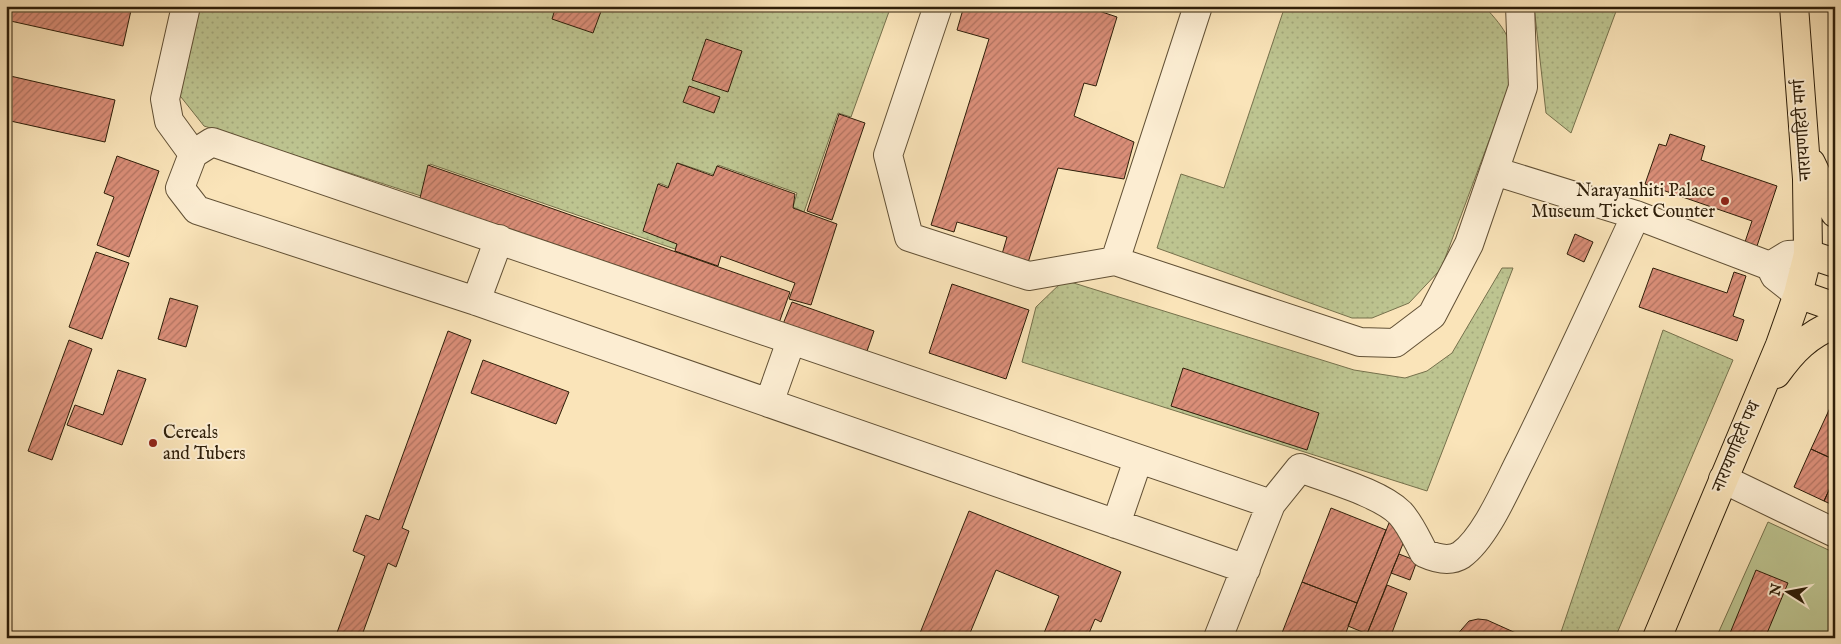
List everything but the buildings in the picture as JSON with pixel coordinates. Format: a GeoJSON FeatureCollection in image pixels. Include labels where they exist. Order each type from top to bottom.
{"type":"FeatureCollection","features":[{"type":"Feature","properties":{"kind":"main road","name":"नारायणहिटी मार्ग"},"geometry":{"type":"LineString","coordinates":[[1794,6],[1806,151],[1808,254]]}},
{"type":"Feature","properties":{"kind":"main road"},"geometry":{"type":"LineString","coordinates":[[1806,151],[1835,212]]}},
{"type":"Feature","properties":{"kind":"main road"},"geometry":{"type":"LineString","coordinates":[[1808,254],[1835,263]]}},
{"type":"Feature","properties":{"kind":"main road","name":"नारायणहिटी पथ"},"geometry":{"type":"LineString","coordinates":[[1657,638],[1757,402],[1798,294],[1808,254]]}},
{"type":"Feature","properties":{"kind":"main road"},"geometry":{"type":"LineString","coordinates":[[1798,294],[1835,306]]}},
{"type":"Feature","properties":{"kind":"main road"},"geometry":{"type":"LineString","coordinates":[[1757,402],[1793,350],[1820,330],[1835,324]]}},
{"type":"Feature","properties":{"kind":"street"},"geometry":{"type":"LineString","coordinates":[[186,6],[165,99],[169,122],[193,154]]}},
{"type":"Feature","properties":{"kind":"street"},"geometry":{"type":"LineString","coordinates":[[938,6],[888,155],[909,238],[1029,276],[1115,261],[1360,342],[1395,343],[1432,315],[1469,244],[1523,87],[1520,6]]}},
{"type":"Feature","properties":{"kind":"street"},"geometry":{"type":"LineString","coordinates":[[1115,261],[1198,6]]}},
{"type":"Feature","properties":{"kind":"street"},"geometry":{"type":"LineString","coordinates":[[1246,569],[476,301],[197,210],[180,188],[193,154],[212,142],[499,238],[791,341],[1271,504]]}},
{"type":"Feature","properties":{"kind":"street"},"geometry":{"type":"LineString","coordinates":[[1494,172],[1636,215],[1770,266],[1776,276],[1798,294]]}},
{"type":"Feature","properties":{"kind":"street"},"geometry":{"type":"LineString","coordinates":[[1218,638],[1271,504],[1300,468],[1382,500],[1399,513],[1412,529],[1424,554],[1436,558],[1450,558],[1460,555],[1481,532],[1498,504],[1554,392],[1636,215]]}},
{"type":"Feature","properties":{"kind":"street"},"geometry":{"type":"LineString","coordinates":[[476,301],[499,238]]}},
{"type":"Feature","properties":{"kind":"street"},"geometry":{"type":"LineString","coordinates":[[1770,266],[1788,255],[1808,254]]}},
{"type":"Feature","properties":{"kind":"street"},"geometry":{"type":"LineString","coordinates":[[768,403],[791,341]]}},
{"type":"Feature","properties":{"kind":"street"},"geometry":{"type":"LineString","coordinates":[[1116,524],[1138,460]]}},
{"type":"Feature","properties":{"kind":"street"},"geometry":{"type":"LineString","coordinates":[[1723,479],[1835,533]]}},
{"type":"Feature","properties":{"kind":"green space"},"geometry":{"type":"Polygon","coordinates":[[[197,6],[891,6],[851,117],[838,113],[804,212],[793,207],[797,193],[718,165],[714,175],[678,163],[669,187],[659,183],[644,229],[678,243],[675,249],[430,164],[421,196],[204,126],[177,92],[197,6]]]}},
{"type":"Feature","properties":{"kind":"green space"},"geometry":{"type":"Polygon","coordinates":[[[1285,6],[1484,6],[1498,22],[1510,44],[1514,74],[1441,269],[1409,303],[1372,318],[1352,318],[1157,248],[1181,174],[1224,188],[1285,6]]]}},
{"type":"Feature","properties":{"kind":"green space"},"geometry":{"type":"Polygon","coordinates":[[[1534,6],[1618,6],[1571,133],[1546,113],[1534,6]]]}},
{"type":"Feature","properties":{"kind":"green space"},"geometry":{"type":"Polygon","coordinates":[[[1502,268],[1513,268],[1427,491],[1022,362],[1036,307],[1064,280],[1354,370],[1405,378],[1427,371],[1452,353],[1502,268]]]}},
{"type":"Feature","properties":{"kind":"green space"},"geometry":{"type":"Polygon","coordinates":[[[1663,330],[1733,360],[1615,638],[1559,638],[1663,330]]]}},
{"type":"Feature","properties":{"kind":"green space"},"geometry":{"type":"Polygon","coordinates":[[[1768,522],[1835,553],[1835,638],[1716,638],[1768,522]]]}},
{"type":"Feature","properties":{"kind":"place","name":"Narayanhiti Palace Museum Ticket Counter"},"geometry":{"type":"Point","coordinates":[1725,201]}},
{"type":"Feature","properties":{"kind":"place","name":"Cereals and Tubers"},"geometry":{"type":"Point","coordinates":[153,443]}}]}
